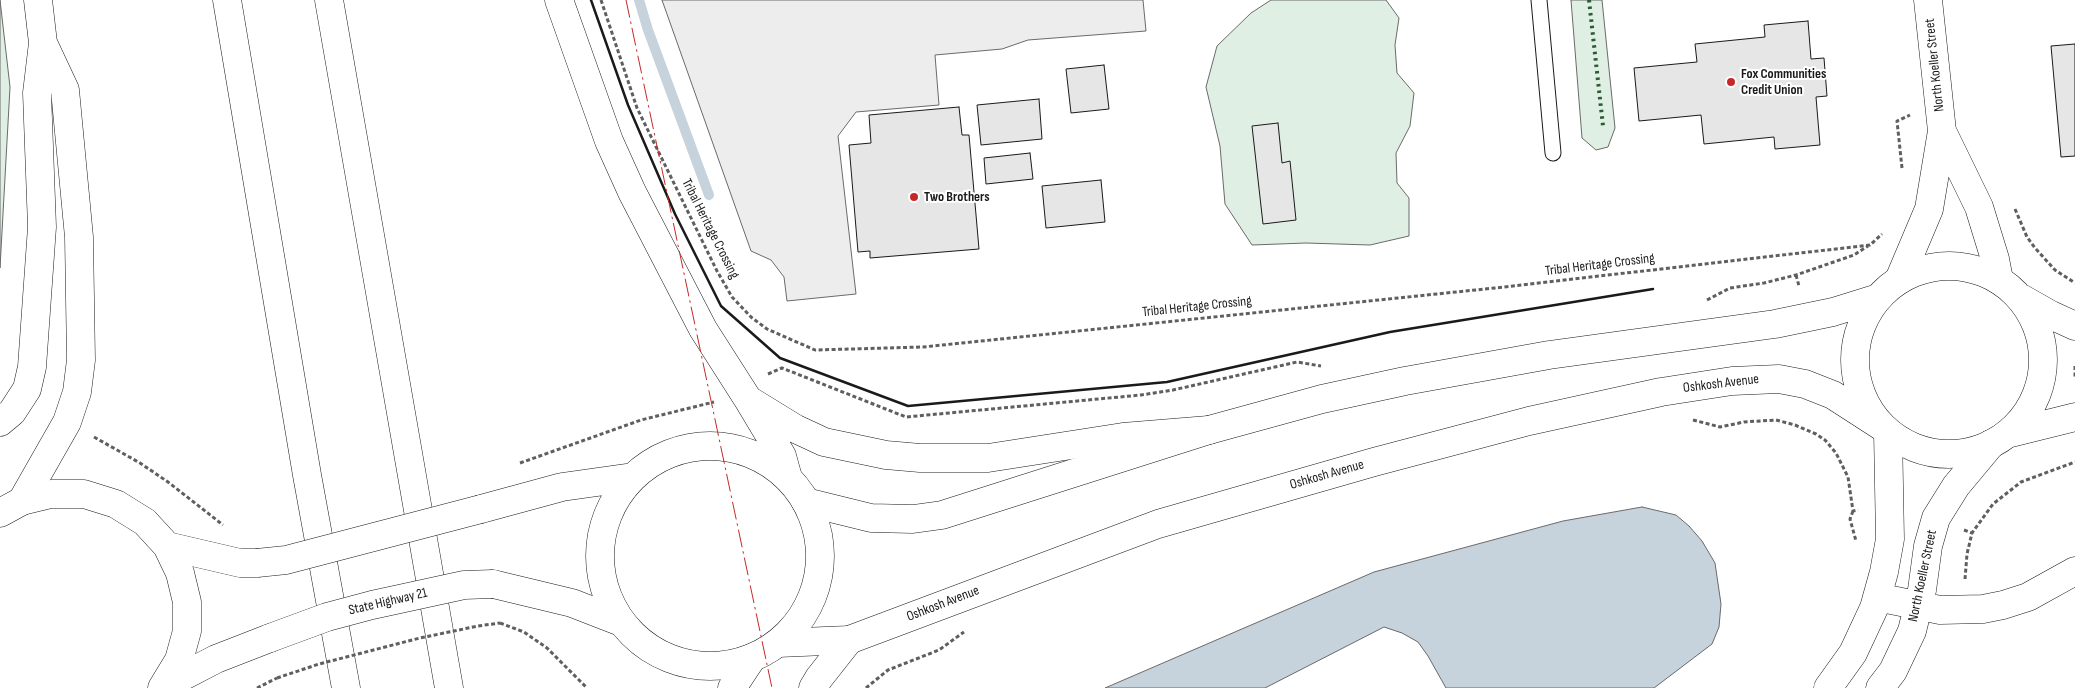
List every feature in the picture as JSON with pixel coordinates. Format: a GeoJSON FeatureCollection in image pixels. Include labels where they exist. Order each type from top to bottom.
{"type":"FeatureCollection","features":[{"type":"Feature","properties":{"kind":"main road"},"geometry":{"type":"LineString","coordinates":[[0,422],[12,412],[27,389],[32,367],[42,227],[37,93],[43,43],[38,0]]}},
{"type":"Feature","properties":{"kind":"main road"},"geometry":{"type":"LineString","coordinates":[[227,0],[307,475],[346,688]]}},
{"type":"Feature","properties":{"kind":"main road"},"geometry":{"type":"LineString","coordinates":[[329,0],[449,688]]}},
{"type":"Feature","properties":{"kind":"main road"},"geometry":{"type":"LineString","coordinates":[[559,0],[609,141],[632,192],[703,329],[755,390],[796,429],[824,442],[886,455],[920,458],[988,458],[1123,437],[1209,430]]}},
{"type":"Feature","properties":{"kind":"main road","name":"North Koeller Street"},"geometry":{"type":"LineString","coordinates":[[1899,280],[1929,209],[1942,131],[1928,0]]}},
{"type":"Feature","properties":{"kind":"main road"},"geometry":{"type":"LineString","coordinates":[[11,507],[67,422],[77,392],[81,360],[79,237],[66,90],[43,43]]}},
{"type":"Feature","properties":{"kind":"main road","name":"North Koeller Street"},"geometry":{"type":"LineString","coordinates":[[1880,688],[1893,671],[1905,647],[1918,607],[1928,546],[1936,518],[1956,486],[1999,439],[2028,411],[2040,382],[2043,352],[2035,321],[2008,288],[1995,259],[1979,207],[1942,131]]}},
{"type":"Feature","properties":{"kind":"main road"},"geometry":{"type":"LineString","coordinates":[[1828,688],[1853,653],[1874,608],[1890,539],[1884,429],[1865,403],[1856,376],[1855,349],[1862,321],[1878,298],[1899,280],[1923,269],[1949,266],[1975,269],[2051,316],[2075,326]]}},
{"type":"Feature","properties":{"kind":"main road"},"geometry":{"type":"LineString","coordinates":[[806,502],[871,518],[913,519],[942,515],[1209,430],[1322,399],[1405,381],[1549,355],[1775,324],[1833,312],[1878,298]]}},
{"type":"Feature","properties":{"kind":"main road","name":"Oshkosh Avenue"},"geometry":{"type":"LineString","coordinates":[[778,643],[849,640],[1158,524],[1374,462],[1511,426],[1660,392],[1732,381],[1768,378],[1786,380],[1805,384],[1834,395],[1914,448],[1943,454],[1972,451],[1999,439]]}},
{"type":"Feature","properties":{"kind":"main road"},"geometry":{"type":"LineString","coordinates":[[755,390],[782,456],[788,478]]}},
{"type":"Feature","properties":{"kind":"main road"},"geometry":{"type":"LineString","coordinates":[[1999,439],[2075,417]]}},
{"type":"Feature","properties":{"kind":"main road"},"geometry":{"type":"LineString","coordinates":[[695,447],[730,448],[764,460],[788,478],[806,502],[818,531],[821,563],[814,594],[799,621],[778,643],[752,658],[716,666],[700,666],[677,661],[655,652],[636,639],[621,622],[606,594],[599,563],[602,532],[613,502],[633,477],[662,457],[695,447]]}},
{"type":"Feature","properties":{"kind":"main road"},"geometry":{"type":"LineString","coordinates":[[167,546],[240,563],[286,560],[562,487],[633,477]]}},
{"type":"Feature","properties":{"kind":"main road"},"geometry":{"type":"LineString","coordinates":[[11,507],[51,494],[84,494],[116,504],[145,522],[167,546],[183,582],[187,602],[187,631],[179,660],[163,687]]}},
{"type":"Feature","properties":{"kind":"main road"},"geometry":{"type":"LineString","coordinates":[[1877,597],[1918,607],[1940,610],[1996,607],[2028,597],[2075,571]]}},
{"type":"Feature","properties":{"kind":"main road","name":"State Highway 21"},"geometry":{"type":"LineString","coordinates":[[163,687],[216,659],[327,617],[464,585],[493,584],[572,603],[621,622]]}},
{"type":"Feature","properties":{"kind":"main road"},"geometry":{"type":"LineString","coordinates":[[814,688],[819,678],[849,640]]}},
{"type":"Feature","properties":{"kind":"main road"},"geometry":{"type":"LineString","coordinates":[[732,688],[752,658]]}},
{"type":"Feature","properties":{"kind":"lane"},"geometry":{"type":"LineString","coordinates":[[1539,0],[1553,153]]}},
{"type":"Feature","properties":{"kind":"path","name":"Tribal Heritage Crossing"},"geometry":{"type":"LineString","coordinates":[[601,0],[637,108],[716,271],[732,297],[751,317],[767,329],[815,350],[924,348],[1485,289],[1870,245]]}},
{"type":"Feature","properties":{"kind":"path"},"geometry":{"type":"LineString","coordinates":[[1897,122],[1902,177]]}},
{"type":"Feature","properties":{"kind":"path"},"geometry":{"type":"LineString","coordinates":[[2013,204],[2027,237],[2035,248],[2055,270],[2075,283]]}},
{"type":"Feature","properties":{"kind":"path"},"geometry":{"type":"LineString","coordinates":[[1730,288],[1764,283],[1796,275],[1854,255],[1870,245],[1887,228]]}},
{"type":"Feature","properties":{"kind":"path"},"geometry":{"type":"LineString","coordinates":[[1796,275],[1801,291]]}},
{"type":"Feature","properties":{"kind":"path"},"geometry":{"type":"LineString","coordinates":[[755,390],[782,368],[906,417],[1141,395],[1173,390],[1297,362]]}},
{"type":"Feature","properties":{"kind":"path"},"geometry":{"type":"LineString","coordinates":[[2075,366],[2075,377]]}},
{"type":"Feature","properties":{"kind":"path"},"geometry":{"type":"LineString","coordinates":[[518,464],[641,420],[682,408],[717,401]]}},
{"type":"Feature","properties":{"kind":"path"},"geometry":{"type":"LineString","coordinates":[[1720,427],[1744,422],[1776,420],[1794,424],[1816,434],[1836,453],[1842,465],[1848,478],[1853,511],[1862,510]]}},
{"type":"Feature","properties":{"kind":"path"},"geometry":{"type":"LineString","coordinates":[[87,433],[140,463],[168,482],[217,522],[226,526]]}},
{"type":"Feature","properties":{"kind":"path"},"geometry":{"type":"LineString","coordinates":[[1964,610],[1967,554],[1972,533],[1984,514],[2005,493],[2021,482],[2075,462]]}},
{"type":"Feature","properties":{"kind":"path"},"geometry":{"type":"LineString","coordinates":[[258,688],[277,678],[319,664],[420,638],[500,623],[524,632],[547,648],[587,688]]}},
{"type":"Feature","properties":{"kind":"path"},"geometry":{"type":"LineString","coordinates":[[866,688],[888,670],[939,650]]}},
{"type":"Feature","properties":{"kind":"green space"},"geometry":{"type":"Polygon","coordinates":[[[0,0],[10,87],[0,268],[0,0]]]}},
{"type":"Feature","properties":{"kind":"green space"},"geometry":{"type":"Polygon","coordinates":[[[1271,0],[1386,0],[1399,18],[1395,45],[1397,73],[1414,93],[1410,126],[1396,153],[1397,183],[1409,198],[1409,236],[1370,245],[1306,243],[1252,245],[1225,204],[1220,146],[1206,87],[1217,46],[1251,13],[1271,0]]]}},
{"type":"Feature","properties":{"kind":"green space"},"geometry":{"type":"Polygon","coordinates":[[[1571,0],[1602,0],[1615,128],[1608,147],[1596,150],[1582,138],[1571,0]]]}},
{"type":"Feature","properties":{"kind":"shaded area"},"geometry":{"type":"Polygon","coordinates":[[[662,0],[1143,0],[1146,31],[1028,40],[1002,49],[935,55],[939,105],[856,112],[838,136],[856,294],[787,301],[784,277],[771,260],[751,251],[662,0]]]}},
{"type":"Feature","properties":{"kind":"shaded area"},"geometry":{"type":"Polygon","coordinates":[[[1642,507],[1676,515],[1702,541],[1715,563],[1721,604],[1719,627],[1712,644],[1654,688],[1446,688],[1418,642],[1402,633],[1384,627],[1265,688],[1105,688],[1374,572],[1563,521],[1642,507]]]}},
{"type":"Feature","properties":{"kind":"building","name":"Fox Communities Credit Union"},"geometry":{"type":"Polygon","coordinates":[[[1808,21],[1811,59],[1824,58],[1827,96],[1816,97],[1820,145],[1775,149],[1774,137],[1704,144],[1701,115],[1639,121],[1634,68],[1697,62],[1695,44],[1765,37],[1764,25],[1808,21]]]}},
{"type":"Feature","properties":{"kind":"building"},"geometry":{"type":"Polygon","coordinates":[[[2075,44],[2075,156],[2061,157],[2051,46],[2075,44]]]}},
{"type":"Feature","properties":{"kind":"building"},"geometry":{"type":"Polygon","coordinates":[[[1104,65],[1109,109],[1071,113],[1066,69],[1104,65]]]}},
{"type":"Feature","properties":{"kind":"building"},"geometry":{"type":"Polygon","coordinates":[[[1039,99],[1042,139],[981,145],[977,105],[1039,99]]]}},
{"type":"Feature","properties":{"kind":"building","name":"Two Brothers"},"geometry":{"type":"Polygon","coordinates":[[[959,107],[962,135],[969,135],[979,249],[870,258],[870,251],[858,252],[849,145],[871,143],[869,115],[959,107]]]}},
{"type":"Feature","properties":{"kind":"building"},"geometry":{"type":"Polygon","coordinates":[[[1278,123],[1282,163],[1290,161],[1296,220],[1263,224],[1252,126],[1278,123]]]}},
{"type":"Feature","properties":{"kind":"building"},"geometry":{"type":"Polygon","coordinates":[[[1030,153],[1033,179],[986,184],[984,158],[1030,153]]]}},
{"type":"Feature","properties":{"kind":"building"},"geometry":{"type":"Polygon","coordinates":[[[1101,180],[1105,222],[1046,228],[1042,186],[1101,180]]]}},
{"type":"Feature","properties":{"kind":"waterway"},"geometry":{"type":"LineString","coordinates":[[639,0],[648,30],[709,195]]}},
{"type":"Feature","properties":{"kind":"hedge"},"geometry":{"type":"LineString","coordinates":[[1589,0],[1603,126]]}},
{"type":"Feature","properties":{"kind":"wall"},"geometry":{"type":"LineString","coordinates":[[591,0],[628,105],[675,214],[721,306],[780,358],[908,406],[1167,382],[1390,332],[1653,289]]}},
{"type":"Feature","properties":{"kind":"power"},"geometry":{"type":"LineString","coordinates":[[626,0],[772,688]]}},
{"type":"Feature","properties":{"kind":"place","name":"Fox Communities Credit Union"},"geometry":{"type":"Point","coordinates":[1731,82]}},
{"type":"Feature","properties":{"kind":"place","name":"Two Brothers"},"geometry":{"type":"Point","coordinates":[914,197]}}]}
